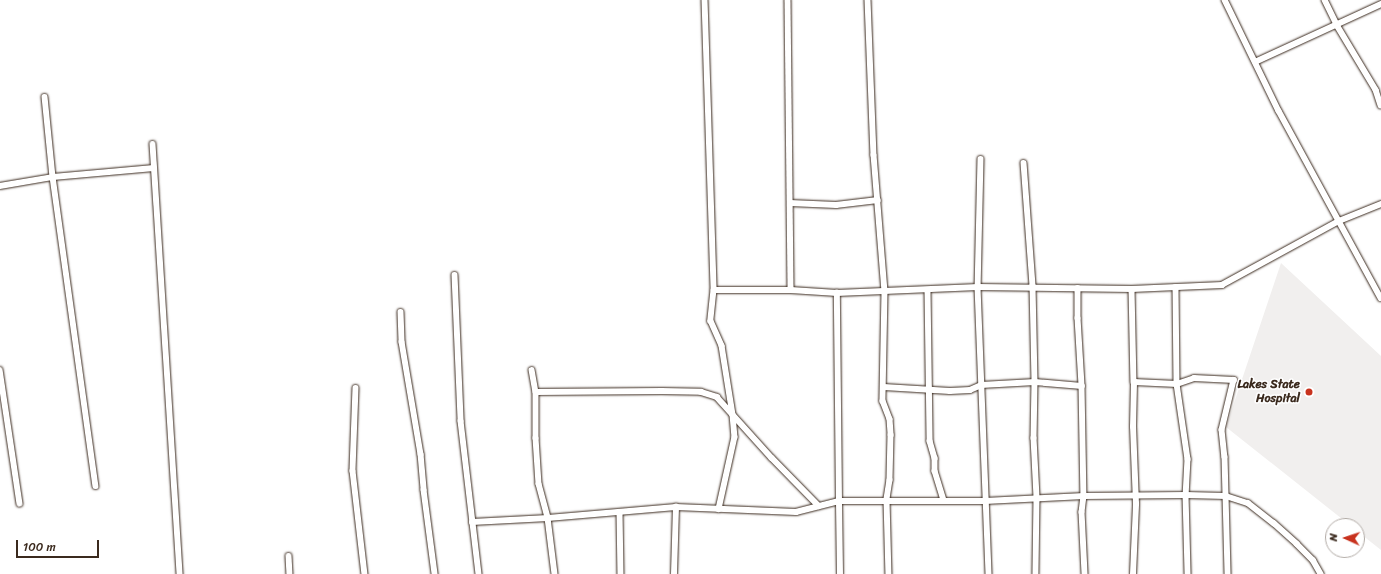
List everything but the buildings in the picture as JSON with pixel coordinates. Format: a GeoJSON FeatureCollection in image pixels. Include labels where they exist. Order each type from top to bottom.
{"type":"FeatureCollection","features":[{"type":"Feature","properties":{"kind":"street"},"geometry":{"type":"LineString","coordinates":[[705,0],[714,290],[711,321],[722,346],[735,437],[719,509]]}},
{"type":"Feature","properties":{"kind":"street"},"geometry":{"type":"LineString","coordinates":[[788,0],[791,290]]}},
{"type":"Feature","properties":{"kind":"street"},"geometry":{"type":"LineString","coordinates":[[868,0],[874,155],[885,292],[884,387],[882,401],[890,419],[891,435],[890,480],[887,500],[889,574]]}},
{"type":"Feature","properties":{"kind":"street"},"geometry":{"type":"LineString","coordinates":[[1225,0],[1280,111],[1381,298]]}},
{"type":"Feature","properties":{"kind":"street"},"geometry":{"type":"LineString","coordinates":[[1325,0],[1337,25],[1376,90],[1381,105]]}},
{"type":"Feature","properties":{"kind":"street"},"geometry":{"type":"LineString","coordinates":[[1255,62],[1381,4]]}},
{"type":"Feature","properties":{"kind":"street"},"geometry":{"type":"LineString","coordinates":[[45,97],[53,177],[96,486]]}},
{"type":"Feature","properties":{"kind":"street"},"geometry":{"type":"LineString","coordinates":[[153,144],[180,574]]}},
{"type":"Feature","properties":{"kind":"street"},"geometry":{"type":"LineString","coordinates":[[981,159],[978,287],[985,501],[989,574]]}},
{"type":"Feature","properties":{"kind":"street"},"geometry":{"type":"LineString","coordinates":[[1024,163],[1033,286],[1035,382],[1034,438],[1037,498],[1036,574]]}},
{"type":"Feature","properties":{"kind":"street"},"geometry":{"type":"LineString","coordinates":[[0,186],[53,177],[154,168]]}},
{"type":"Feature","properties":{"kind":"street"},"geometry":{"type":"LineString","coordinates":[[790,204],[836,206],[878,200]]}},
{"type":"Feature","properties":{"kind":"street"},"geometry":{"type":"LineString","coordinates":[[714,290],[791,290],[837,293],[978,287],[1033,286],[1132,289],[1222,285],[1339,221],[1381,204]]}},
{"type":"Feature","properties":{"kind":"street"},"geometry":{"type":"LineString","coordinates":[[455,275],[461,420],[479,574]]}},
{"type":"Feature","properties":{"kind":"street"},"geometry":{"type":"LineString","coordinates":[[1176,287],[1177,384],[1188,459],[1186,495],[1188,574]]}},
{"type":"Feature","properties":{"kind":"street"},"geometry":{"type":"LineString","coordinates":[[1078,288],[1078,318],[1082,386],[1084,496],[1082,512],[1085,574]]}},
{"type":"Feature","properties":{"kind":"street"},"geometry":{"type":"LineString","coordinates":[[1132,289],[1134,382],[1133,427],[1136,497],[1133,574]]}},
{"type":"Feature","properties":{"kind":"street"},"geometry":{"type":"LineString","coordinates":[[928,290],[930,441],[935,458],[935,471],[944,501]]}},
{"type":"Feature","properties":{"kind":"street"},"geometry":{"type":"LineString","coordinates":[[837,293],[840,574]]}},
{"type":"Feature","properties":{"kind":"street"},"geometry":{"type":"LineString","coordinates":[[402,312],[402,342],[422,454],[424,490],[435,574]]}},
{"type":"Feature","properties":{"kind":"street"},"geometry":{"type":"LineString","coordinates":[[0,370],[20,504]]}},
{"type":"Feature","properties":{"kind":"street"},"geometry":{"type":"LineString","coordinates":[[532,370],[536,392],[536,438],[539,484],[548,518],[555,574]]}},
{"type":"Feature","properties":{"kind":"street"},"geometry":{"type":"LineString","coordinates":[[1134,382],[1177,384],[1194,378],[1234,380],[1222,430],[1225,457],[1228,574]]}},
{"type":"Feature","properties":{"kind":"street"},"geometry":{"type":"LineString","coordinates":[[884,387],[950,392],[970,390],[982,385],[1035,382],[1082,386]]}},
{"type":"Feature","properties":{"kind":"street"},"geometry":{"type":"LineString","coordinates":[[356,388],[354,470],[365,574]]}},
{"type":"Feature","properties":{"kind":"street"},"geometry":{"type":"LineString","coordinates":[[536,392],[701,392],[716,397],[819,506]]}},
{"type":"Feature","properties":{"kind":"street"},"geometry":{"type":"LineString","coordinates":[[472,522],[548,518],[676,507],[796,512],[839,501],[985,501],[1084,496],[1226,496],[1248,503],[1274,523],[1313,560],[1321,574]]}},
{"type":"Feature","properties":{"kind":"street"},"geometry":{"type":"LineString","coordinates":[[674,574],[676,507]]}},
{"type":"Feature","properties":{"kind":"street"},"geometry":{"type":"LineString","coordinates":[[620,512],[621,574]]}},
{"type":"Feature","properties":{"kind":"street"},"geometry":{"type":"LineString","coordinates":[[289,556],[290,574]]}},
{"type":"Feature","properties":{"kind":"shaded area","name":"Lakes State Hospital"},"geometry":{"type":"Polygon","coordinates":[[[1281,263],[1381,356],[1381,550],[1365,537],[1365,518],[1341,518],[1226,427],[1281,263]]]}},
{"type":"Feature","properties":{"kind":"place","name":"Lakes State Hospital"},"geometry":{"type":"Point","coordinates":[1309,392]}}]}
